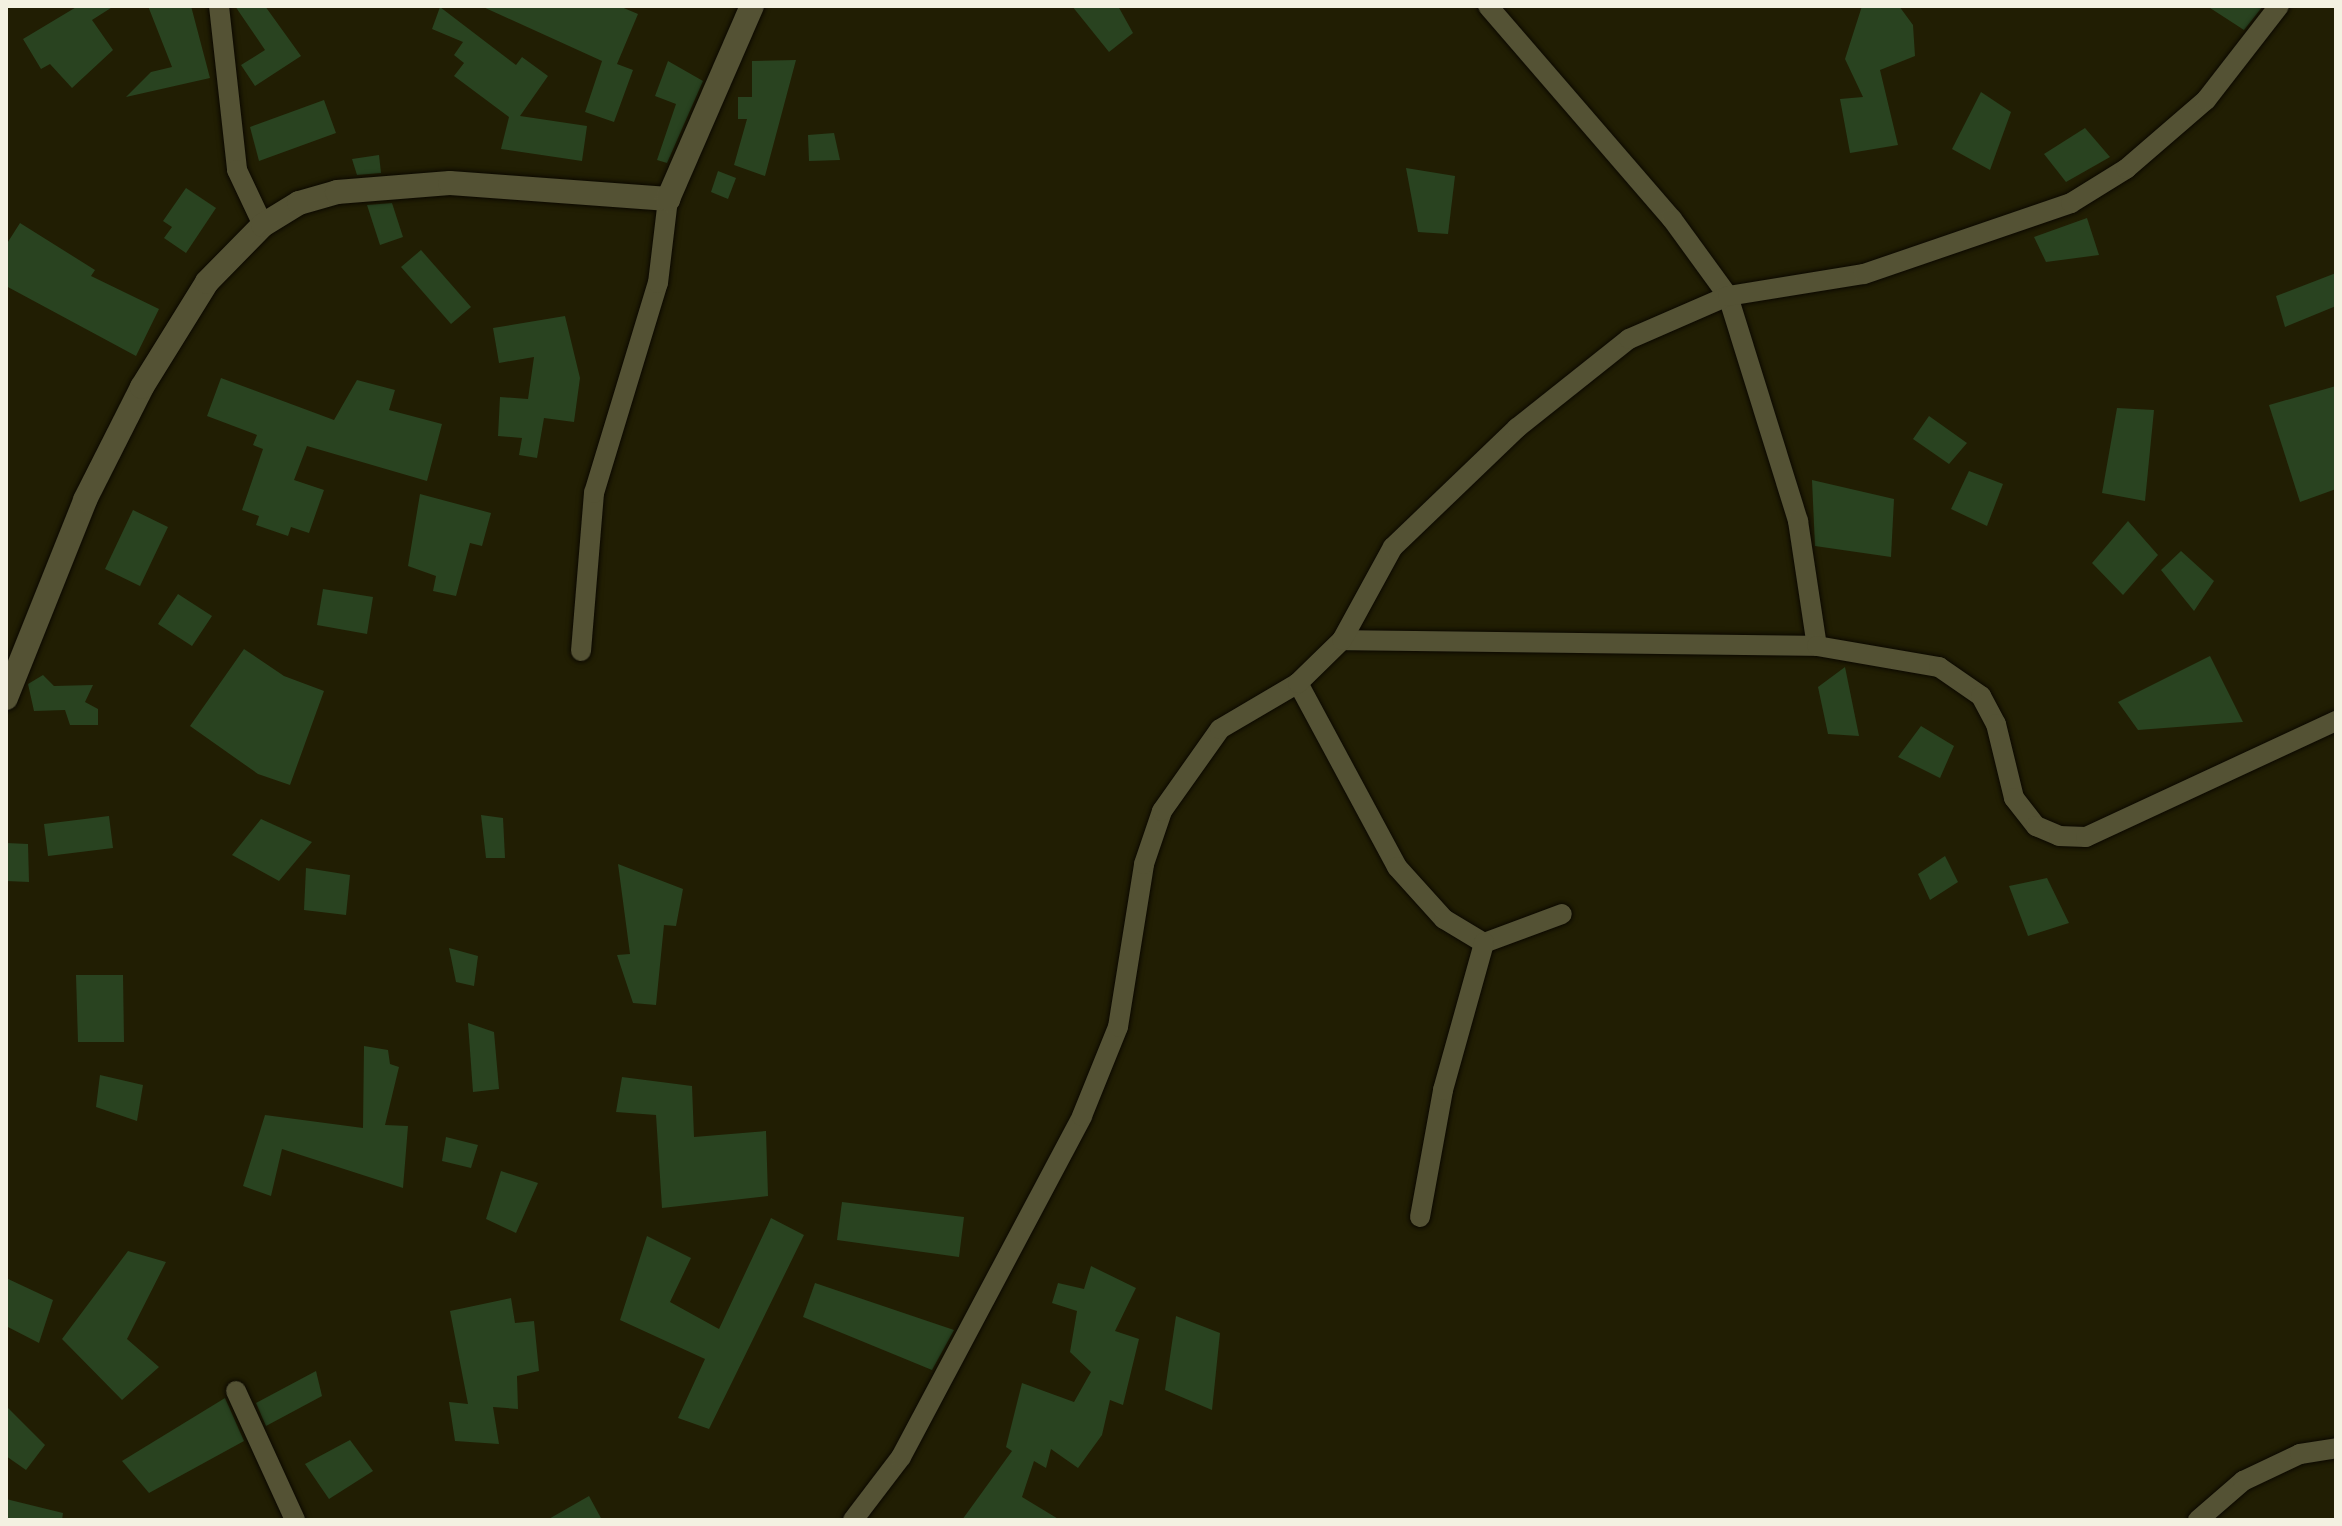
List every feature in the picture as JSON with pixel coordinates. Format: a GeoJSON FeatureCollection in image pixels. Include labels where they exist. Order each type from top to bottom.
{"type":"FeatureCollection","features":[{"type":"Feature","properties":{"kind":"street"},"geometry":{"type":"LineString","coordinates":[[219,6],[237,170],[263,225]]}},
{"type":"Feature","properties":{"kind":"street"},"geometry":{"type":"LineString","coordinates":[[581,651],[594,493],[658,283],[668,199],[752,6]]}},
{"type":"Feature","properties":{"kind":"street"},"geometry":{"type":"LineString","coordinates":[[1488,6],[1672,219],[1728,296],[1798,521],[1817,646]]}},
{"type":"Feature","properties":{"kind":"street"},"geometry":{"type":"LineString","coordinates":[[853,1520],[901,1457],[1082,1116],[1118,1027],[1144,864],[1162,811],[1220,729],[1246,707],[1298,683],[1342,640],[1393,547],[1517,428],[1629,339],[1728,296],[1864,274],[2071,203],[2126,169],[2206,100],[2279,6]]}},
{"type":"Feature","properties":{"kind":"street"},"geometry":{"type":"LineString","coordinates":[[6,698],[85,500],[142,387],[207,282],[263,225],[299,203],[337,192],[450,183],[668,199]]}},
{"type":"Feature","properties":{"kind":"street"},"geometry":{"type":"LineString","coordinates":[[1342,640],[1817,646],[1960,676],[1996,724],[2014,798],[2036,826],[2059,836],[2086,837],[2336,721]]}},
{"type":"Feature","properties":{"kind":"street"},"geometry":{"type":"LineString","coordinates":[[1298,683],[1397,867],[1444,919],[1484,943]]}},
{"type":"Feature","properties":{"kind":"street"},"geometry":{"type":"LineString","coordinates":[[1484,943],[1562,914]]}},
{"type":"Feature","properties":{"kind":"street"},"geometry":{"type":"LineString","coordinates":[[1420,1217],[1443,1090],[1484,943]]}},
{"type":"Feature","properties":{"kind":"street"},"geometry":{"type":"LineString","coordinates":[[236,1391],[295,1520]]}},
{"type":"Feature","properties":{"kind":"street"},"geometry":{"type":"LineString","coordinates":[[2198,1520],[2243,1481],[2300,1454],[2336,1448]]}},
{"type":"Feature","properties":{"kind":"building"},"geometry":{"type":"Polygon","coordinates":[[[78,6],[114,6],[92,20],[113,50],[72,88],[50,64],[41,69],[23,39],[78,6]]]}},
{"type":"Feature","properties":{"kind":"building"},"geometry":{"type":"Polygon","coordinates":[[[148,6],[191,6],[210,78],[126,97],[151,72],[172,67],[148,6]]]}},
{"type":"Feature","properties":{"kind":"building"},"geometry":{"type":"Polygon","coordinates":[[[235,6],[265,6],[301,56],[255,86],[241,65],[265,50],[235,6]]]}},
{"type":"Feature","properties":{"kind":"building"},"geometry":{"type":"Polygon","coordinates":[[[481,6],[619,6],[638,14],[617,64],[633,70],[614,122],[585,112],[602,61],[481,6]]]}},
{"type":"Feature","properties":{"kind":"building"},"geometry":{"type":"Polygon","coordinates":[[[1072,6],[1118,6],[1133,33],[1109,52],[1072,6]]]}},
{"type":"Feature","properties":{"kind":"building"},"geometry":{"type":"Polygon","coordinates":[[[1862,6],[1899,6],[1913,25],[1915,56],[1880,70],[1898,145],[1850,153],[1840,99],[1863,97],[1845,59],[1862,6]]]}},
{"type":"Feature","properties":{"kind":"building"},"geometry":{"type":"Polygon","coordinates":[[[2207,6],[2263,6],[2244,30],[2207,6]]]}},
{"type":"Feature","properties":{"kind":"building"},"geometry":{"type":"Polygon","coordinates":[[[440,7],[516,65],[522,57],[548,76],[520,116],[587,126],[582,161],[501,149],[509,117],[454,76],[464,63],[454,55],[463,42],[432,29],[440,7]]]}},
{"type":"Feature","properties":{"kind":"building"},"geometry":{"type":"Polygon","coordinates":[[[796,60],[765,176],[734,165],[747,119],[738,119],[738,97],[752,97],[752,61],[796,60]]]}},
{"type":"Feature","properties":{"kind":"building"},"geometry":{"type":"Polygon","coordinates":[[[668,61],[703,81],[667,163],[657,160],[676,104],[655,96],[668,61]]]}},
{"type":"Feature","properties":{"kind":"building"},"geometry":{"type":"Polygon","coordinates":[[[1981,92],[2011,112],[1990,170],[1952,149],[1981,92]]]}},
{"type":"Feature","properties":{"kind":"building"},"geometry":{"type":"Polygon","coordinates":[[[324,100],[336,133],[259,161],[250,127],[324,100]]]}},
{"type":"Feature","properties":{"kind":"building"},"geometry":{"type":"Polygon","coordinates":[[[2085,128],[2110,157],[2066,182],[2044,154],[2085,128]]]}},
{"type":"Feature","properties":{"kind":"building"},"geometry":{"type":"Polygon","coordinates":[[[834,133],[840,160],[809,161],[808,135],[834,133]]]}},
{"type":"Feature","properties":{"kind":"building"},"geometry":{"type":"Polygon","coordinates":[[[379,155],[381,173],[357,175],[352,159],[379,155]]]}},
{"type":"Feature","properties":{"kind":"building"},"geometry":{"type":"Polygon","coordinates":[[[1406,168],[1455,176],[1448,234],[1418,232],[1406,168]]]}},
{"type":"Feature","properties":{"kind":"building"},"geometry":{"type":"Polygon","coordinates":[[[718,171],[736,178],[728,199],[711,192],[718,171]]]}},
{"type":"Feature","properties":{"kind":"building"},"geometry":{"type":"Polygon","coordinates":[[[186,188],[216,208],[186,253],[164,238],[172,227],[163,221],[186,188]]]}},
{"type":"Feature","properties":{"kind":"building"},"geometry":{"type":"Polygon","coordinates":[[[392,203],[403,237],[380,245],[367,205],[392,203]]]}},
{"type":"Feature","properties":{"kind":"building"},"geometry":{"type":"Polygon","coordinates":[[[2087,218],[2099,255],[2046,262],[2034,237],[2087,218]]]}},
{"type":"Feature","properties":{"kind":"building"},"geometry":{"type":"Polygon","coordinates":[[[20,223],[95,270],[91,276],[159,309],[136,356],[6,286],[6,245],[20,223]]]}},
{"type":"Feature","properties":{"kind":"building"},"geometry":{"type":"Polygon","coordinates":[[[421,250],[471,307],[451,324],[401,267],[421,250]]]}},
{"type":"Feature","properties":{"kind":"building"},"geometry":{"type":"Polygon","coordinates":[[[2336,273],[2336,306],[2285,327],[2276,296],[2336,273]]]}},
{"type":"Feature","properties":{"kind":"building"},"geometry":{"type":"Polygon","coordinates":[[[565,316],[580,378],[574,422],[544,418],[537,458],[519,455],[522,438],[498,436],[500,397],[528,399],[534,357],[499,363],[493,328],[565,316]]]}},
{"type":"Feature","properties":{"kind":"building"},"geometry":{"type":"Polygon","coordinates":[[[221,378],[334,420],[357,380],[395,390],[389,410],[442,424],[427,481],[307,446],[294,480],[324,490],[309,533],[291,527],[288,536],[256,525],[259,516],[242,510],[263,449],[253,445],[257,435],[207,416],[221,378]]]}},
{"type":"Feature","properties":{"kind":"building"},"geometry":{"type":"Polygon","coordinates":[[[2336,386],[2336,489],[2300,502],[2269,405],[2336,386]]]}},
{"type":"Feature","properties":{"kind":"building"},"geometry":{"type":"Polygon","coordinates":[[[2117,408],[2154,410],[2145,501],[2102,493],[2117,408]]]}},
{"type":"Feature","properties":{"kind":"building"},"geometry":{"type":"Polygon","coordinates":[[[1929,416],[1967,443],[1949,464],[1913,439],[1929,416]]]}},
{"type":"Feature","properties":{"kind":"building"},"geometry":{"type":"Polygon","coordinates":[[[1969,471],[2003,484],[1987,526],[1951,509],[1969,471]]]}},
{"type":"Feature","properties":{"kind":"building"},"geometry":{"type":"Polygon","coordinates":[[[1812,480],[1894,499],[1891,557],[1815,546],[1812,480]]]}},
{"type":"Feature","properties":{"kind":"building"},"geometry":{"type":"Polygon","coordinates":[[[420,494],[491,513],[482,546],[470,543],[456,596],[433,591],[436,576],[408,566],[420,494]]]}},
{"type":"Feature","properties":{"kind":"building"},"geometry":{"type":"Polygon","coordinates":[[[133,510],[168,527],[140,586],[105,569],[133,510]]]}},
{"type":"Feature","properties":{"kind":"building"},"geometry":{"type":"Polygon","coordinates":[[[2128,521],[2158,555],[2123,595],[2092,563],[2128,521]]]}},
{"type":"Feature","properties":{"kind":"building"},"geometry":{"type":"Polygon","coordinates":[[[2181,551],[2214,581],[2194,611],[2161,570],[2181,551]]]}},
{"type":"Feature","properties":{"kind":"building"},"geometry":{"type":"Polygon","coordinates":[[[323,589],[373,597],[367,634],[317,625],[323,589]]]}},
{"type":"Feature","properties":{"kind":"building"},"geometry":{"type":"Polygon","coordinates":[[[178,594],[212,616],[192,646],[158,624],[178,594]]]}},
{"type":"Feature","properties":{"kind":"building"},"geometry":{"type":"Polygon","coordinates":[[[244,649],[284,676],[324,691],[290,785],[258,774],[190,726],[244,649]]]}},
{"type":"Feature","properties":{"kind":"building"},"geometry":{"type":"Polygon","coordinates":[[[2210,656],[2243,722],[2138,730],[2118,702],[2210,656]]]}},
{"type":"Feature","properties":{"kind":"building"},"geometry":{"type":"Polygon","coordinates":[[[1845,667],[1859,736],[1828,734],[1818,687],[1845,667]]]}},
{"type":"Feature","properties":{"kind":"building"},"geometry":{"type":"Polygon","coordinates":[[[43,675],[54,686],[93,685],[85,702],[98,709],[98,725],[70,725],[65,710],[34,711],[28,684],[43,675]]]}},
{"type":"Feature","properties":{"kind":"building"},"geometry":{"type":"Polygon","coordinates":[[[1921,726],[1954,746],[1940,778],[1898,757],[1921,726]]]}},
{"type":"Feature","properties":{"kind":"building"},"geometry":{"type":"Polygon","coordinates":[[[481,815],[503,818],[505,858],[486,858],[481,815]]]}},
{"type":"Feature","properties":{"kind":"building"},"geometry":{"type":"Polygon","coordinates":[[[109,816],[113,848],[48,856],[44,824],[109,816]]]}},
{"type":"Feature","properties":{"kind":"building"},"geometry":{"type":"Polygon","coordinates":[[[261,819],[312,842],[279,881],[232,855],[261,819]]]}},
{"type":"Feature","properties":{"kind":"building"},"geometry":{"type":"Polygon","coordinates":[[[6,843],[28,844],[29,882],[6,881],[6,843]]]}},
{"type":"Feature","properties":{"kind":"building"},"geometry":{"type":"Polygon","coordinates":[[[1945,856],[1958,882],[1930,900],[1918,874],[1945,856]]]}},
{"type":"Feature","properties":{"kind":"building"},"geometry":{"type":"Polygon","coordinates":[[[618,864],[683,889],[676,926],[664,925],[656,1005],[633,1003],[617,955],[630,954],[618,864]]]}},
{"type":"Feature","properties":{"kind":"building"},"geometry":{"type":"Polygon","coordinates":[[[306,868],[350,875],[346,915],[304,910],[306,868]]]}},
{"type":"Feature","properties":{"kind":"building"},"geometry":{"type":"Polygon","coordinates":[[[2047,878],[2069,923],[2028,936],[2009,886],[2047,878]]]}},
{"type":"Feature","properties":{"kind":"building"},"geometry":{"type":"Polygon","coordinates":[[[449,948],[478,956],[474,986],[456,982],[449,948]]]}},
{"type":"Feature","properties":{"kind":"building"},"geometry":{"type":"Polygon","coordinates":[[[76,975],[123,975],[124,1042],[78,1042],[76,975]]]}},
{"type":"Feature","properties":{"kind":"building"},"geometry":{"type":"Polygon","coordinates":[[[468,1023],[494,1032],[499,1089],[473,1092],[468,1023]]]}},
{"type":"Feature","properties":{"kind":"building"},"geometry":{"type":"Polygon","coordinates":[[[364,1046],[388,1050],[390,1064],[399,1067],[385,1125],[408,1126],[403,1188],[282,1149],[271,1196],[243,1186],[265,1115],[363,1128],[364,1046]]]}},
{"type":"Feature","properties":{"kind":"building"},"geometry":{"type":"Polygon","coordinates":[[[100,1075],[143,1085],[137,1121],[96,1107],[100,1075]]]}},
{"type":"Feature","properties":{"kind":"building"},"geometry":{"type":"Polygon","coordinates":[[[622,1077],[692,1086],[694,1137],[766,1131],[768,1196],[662,1208],[656,1115],[616,1112],[622,1077]]]}},
{"type":"Feature","properties":{"kind":"building"},"geometry":{"type":"Polygon","coordinates":[[[446,1137],[478,1145],[471,1168],[442,1161],[446,1137]]]}},
{"type":"Feature","properties":{"kind":"building"},"geometry":{"type":"Polygon","coordinates":[[[501,1171],[538,1183],[516,1233],[486,1219],[501,1171]]]}},
{"type":"Feature","properties":{"kind":"building"},"geometry":{"type":"Polygon","coordinates":[[[842,1202],[964,1217],[959,1257],[837,1240],[842,1202]]]}},
{"type":"Feature","properties":{"kind":"building"},"geometry":{"type":"Polygon","coordinates":[[[771,1218],[804,1235],[709,1429],[678,1418],[705,1359],[620,1320],[647,1236],[691,1258],[670,1302],[719,1329],[771,1218]]]}},
{"type":"Feature","properties":{"kind":"building"},"geometry":{"type":"Polygon","coordinates":[[[128,1251],[166,1262],[127,1339],[159,1367],[122,1400],[62,1339],[128,1251]]]}},
{"type":"Feature","properties":{"kind":"building"},"geometry":{"type":"Polygon","coordinates":[[[1091,1266],[1136,1288],[1115,1331],[1139,1339],[1123,1405],[1110,1400],[1102,1435],[1078,1468],[1051,1449],[1046,1468],[1034,1461],[1022,1497],[1060,1520],[962,1520],[1012,1451],[1006,1447],[1022,1383],[1074,1402],[1091,1372],[1070,1352],[1077,1311],[1052,1303],[1058,1283],[1084,1289],[1091,1266]]]}},
{"type":"Feature","properties":{"kind":"building"},"geometry":{"type":"Polygon","coordinates":[[[6,1278],[53,1300],[39,1343],[6,1326],[6,1278]]]}},
{"type":"Feature","properties":{"kind":"building"},"geometry":{"type":"Polygon","coordinates":[[[815,1283],[954,1330],[932,1370],[803,1317],[815,1283]]]}},
{"type":"Feature","properties":{"kind":"building"},"geometry":{"type":"Polygon","coordinates":[[[511,1298],[515,1323],[534,1321],[539,1371],[517,1376],[518,1409],[493,1407],[499,1444],[455,1441],[449,1402],[468,1404],[450,1311],[511,1298]]]}},
{"type":"Feature","properties":{"kind":"building"},"geometry":{"type":"Polygon","coordinates":[[[1176,1316],[1220,1333],[1212,1410],[1165,1390],[1176,1316]]]}},
{"type":"Feature","properties":{"kind":"building"},"geometry":{"type":"Polygon","coordinates":[[[316,1371],[322,1396],[266,1426],[256,1403],[316,1371]]]}},
{"type":"Feature","properties":{"kind":"building"},"geometry":{"type":"Polygon","coordinates":[[[225,1398],[244,1441],[149,1493],[122,1461],[225,1398]]]}},
{"type":"Feature","properties":{"kind":"building"},"geometry":{"type":"Polygon","coordinates":[[[6,1406],[45,1445],[26,1470],[6,1456],[6,1406]]]}},
{"type":"Feature","properties":{"kind":"building"},"geometry":{"type":"Polygon","coordinates":[[[350,1440],[373,1471],[329,1499],[305,1464],[350,1440]]]}},
{"type":"Feature","properties":{"kind":"building"},"geometry":{"type":"Polygon","coordinates":[[[589,1496],[602,1520],[547,1520],[589,1496]]]}},
{"type":"Feature","properties":{"kind":"building"},"geometry":{"type":"Polygon","coordinates":[[[6,1499],[63,1513],[62,1520],[6,1520],[6,1499]]]}}]}
